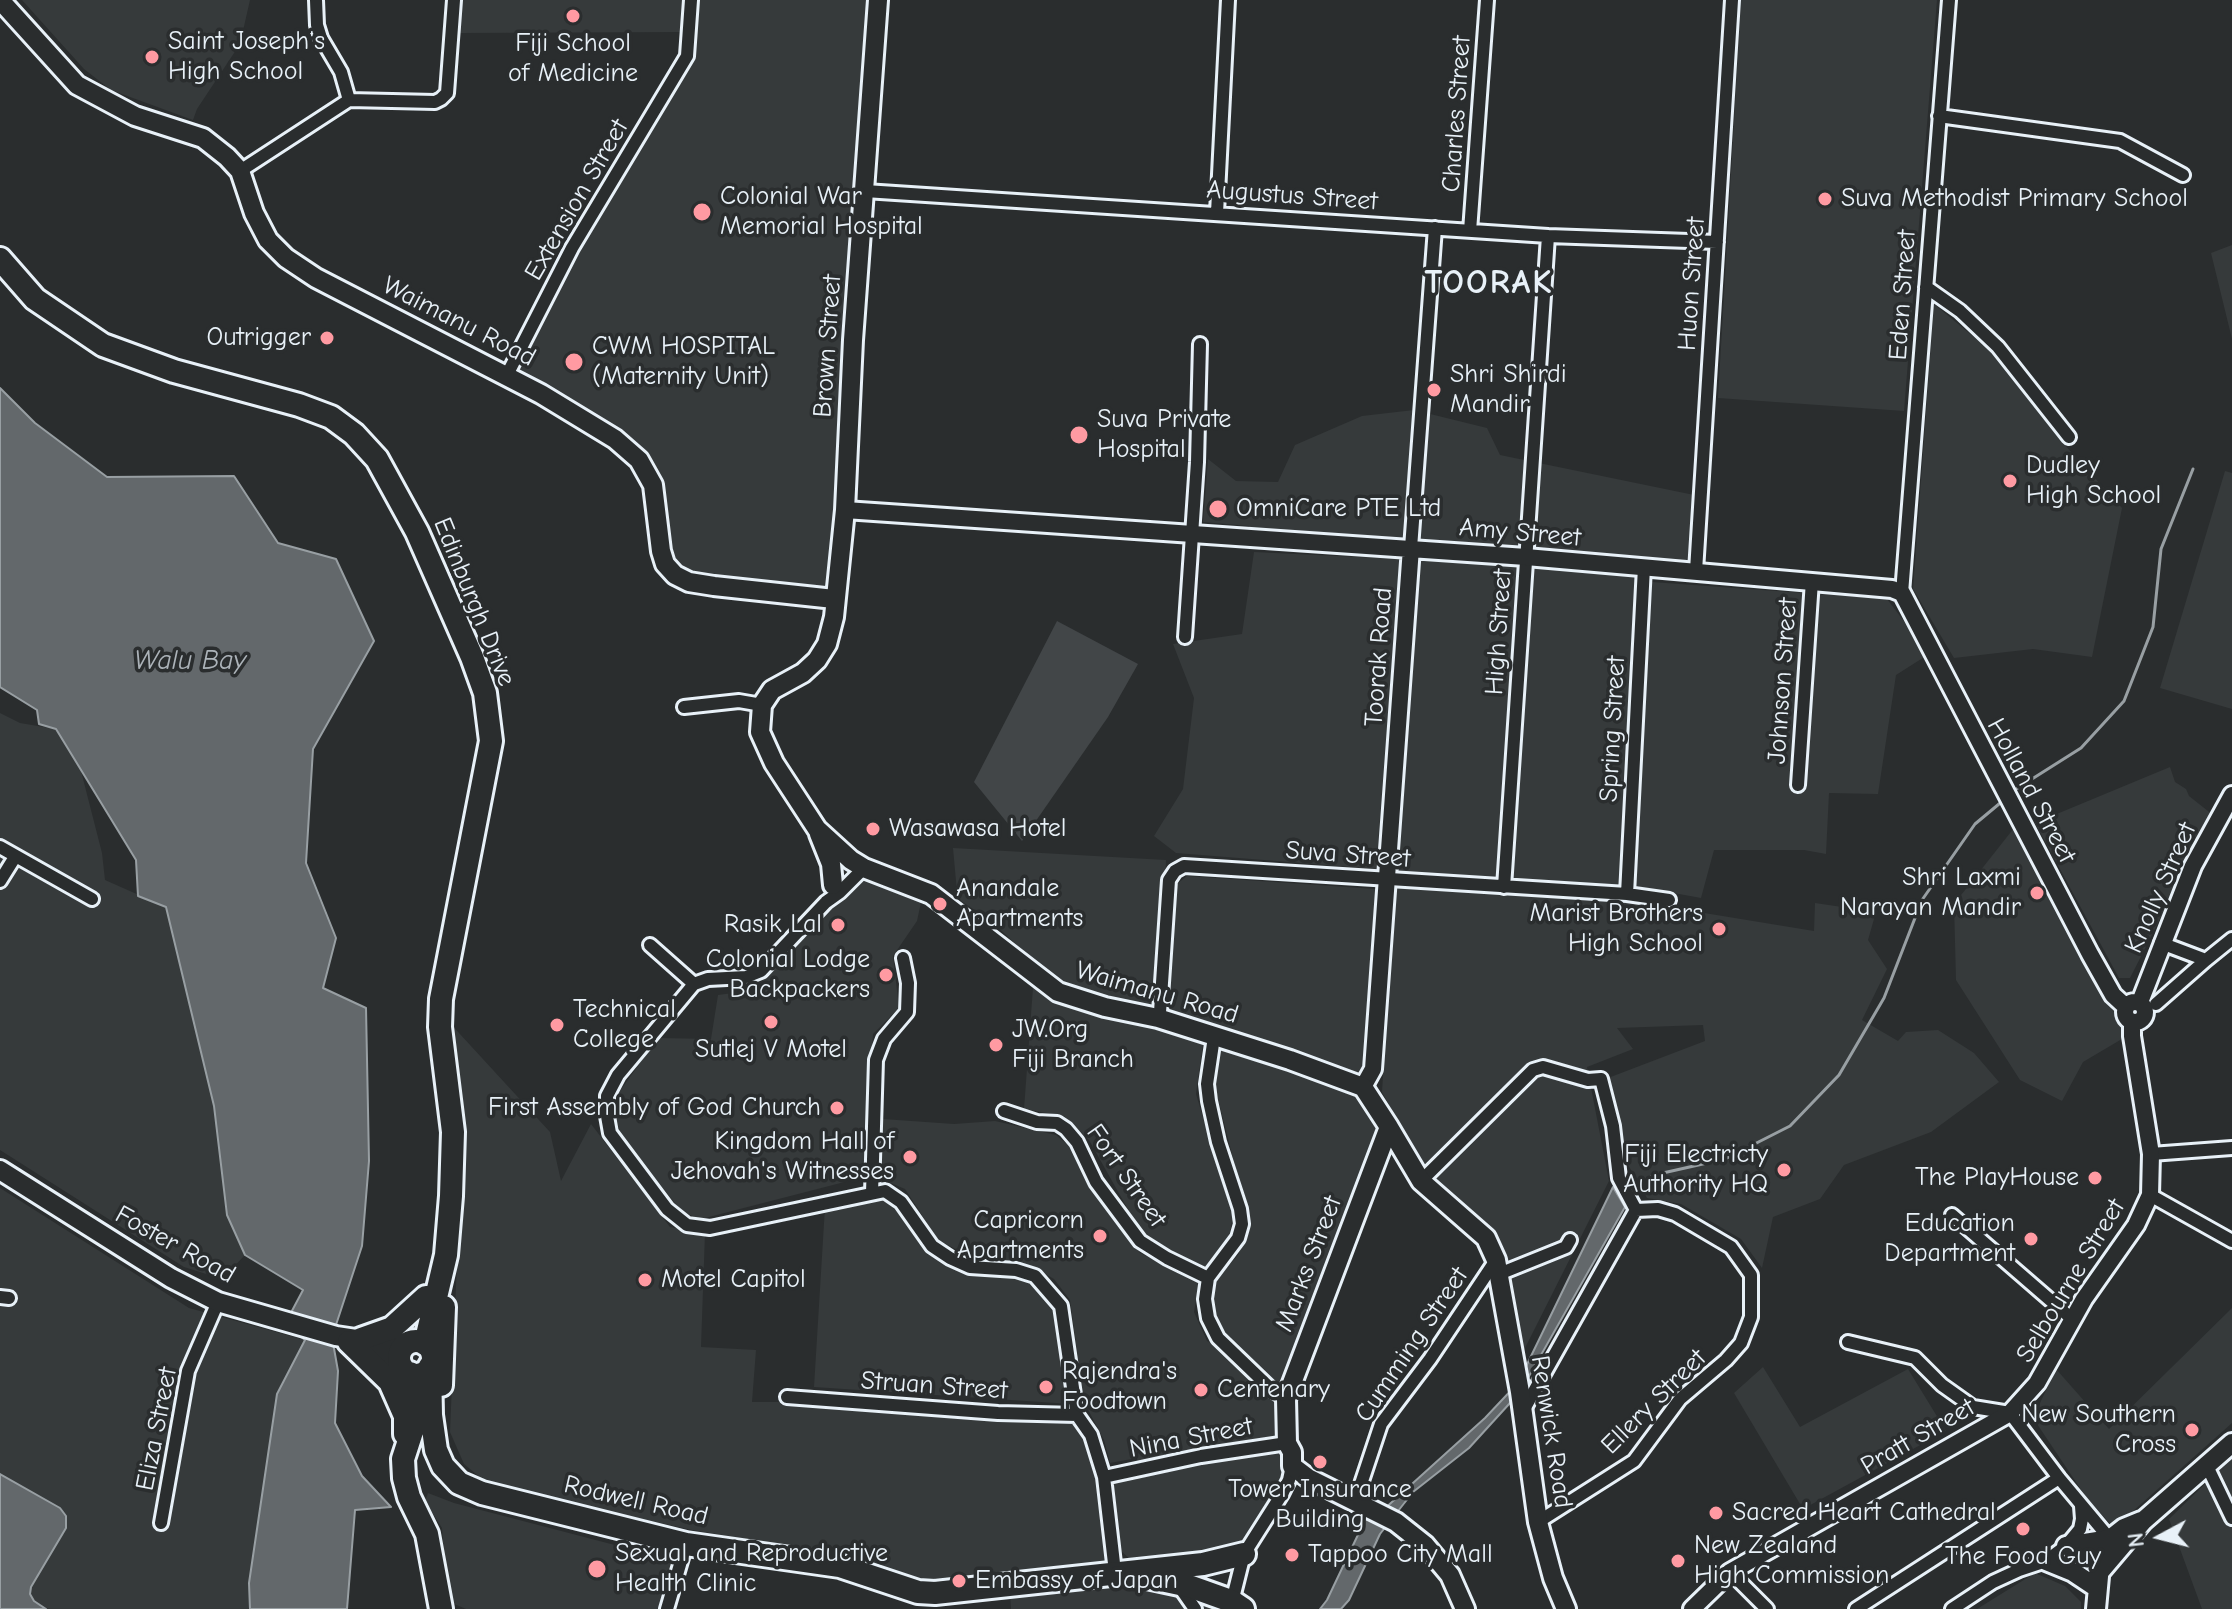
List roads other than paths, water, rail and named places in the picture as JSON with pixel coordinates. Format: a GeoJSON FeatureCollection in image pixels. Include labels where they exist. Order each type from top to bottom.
{"type":"FeatureCollection","features":[{"type":"Feature","properties":{"kind":"highway","name":"Edinburgh Drive"},"geometry":{"type":"LineString","coordinates":[[0,259],[35,299],[103,345],[174,371],[299,405],[331,417],[354,434],[377,459],[417,532],[485,693],[491,741],[441,999],[440,1027],[453,1132],[446,1255],[413,1357]]}},
{"type":"Feature","properties":{"kind":"highway","name":"Edinburgh Drive"},"geometry":{"type":"LineString","coordinates":[[413,1357],[426,1297],[446,1255]]}},
{"type":"Feature","properties":{"kind":"highway"},"geometry":{"type":"LineString","coordinates":[[436,1450],[446,1255]]}},
{"type":"Feature","properties":{"kind":"highway"},"geometry":{"type":"LineString","coordinates":[[349,1339],[392,1328],[426,1297]]}},
{"type":"Feature","properties":{"kind":"highway"},"geometry":{"type":"LineString","coordinates":[[349,1339],[378,1368],[399,1398],[405,1416],[403,1459],[409,1497],[430,1547],[441,1609]]}},
{"type":"Feature","properties":{"kind":"highway"},"geometry":{"type":"LineString","coordinates":[[403,1459],[417,1416],[413,1357]]}},
{"type":"Feature","properties":{"kind":"highway","name":"Rodwell Road"},"geometry":{"type":"LineString","coordinates":[[413,1357],[431,1415],[436,1450],[443,1466],[459,1483],[482,1493],[686,1544],[840,1566],[918,1592],[935,1593],[1115,1572]]}},
{"type":"Feature","properties":{"kind":"highway"},"geometry":{"type":"LineString","coordinates":[[1115,1572],[1203,1564],[1244,1554]]}},
{"type":"Feature","properties":{"kind":"highway"},"geometry":{"type":"LineString","coordinates":[[1115,1572],[1176,1582],[1230,1605]]}},
{"type":"Feature","properties":{"kind":"main road","name":"Waimanu Road"},"geometry":{"type":"LineString","coordinates":[[0,0],[77,85],[135,116],[203,138],[240,171],[254,213],[268,240],[286,258],[316,278],[507,375],[615,439],[639,460],[653,485],[661,551],[665,564],[675,575],[689,582],[714,586],[834,599]]}},
{"type":"Feature","properties":{"kind":"main road","name":"Brown Street"},"geometry":{"type":"LineString","coordinates":[[834,599],[845,510],[853,340],[878,0]]}},
{"type":"Feature","properties":{"kind":"main road","name":"Amy Street"},"geometry":{"type":"LineString","coordinates":[[845,510],[1526,557],[1879,586],[1902,593]]}},
{"type":"Feature","properties":{"kind":"main road","name":"Toorak Road"},"geometry":{"type":"LineString","coordinates":[[1363,1087],[1373,1069],[1411,548]]}},
{"type":"Feature","properties":{"kind":"main road","name":"Holland Street"},"geometry":{"type":"LineString","coordinates":[[1902,593],[2109,989],[2138,1009]]}},
{"type":"Feature","properties":{"kind":"main road"},"geometry":{"type":"LineString","coordinates":[[762,705],[772,690],[803,673],[817,660],[827,644],[834,617],[834,599]]}},
{"type":"Feature","properties":{"kind":"main road","name":"Waimanu Road"},"geometry":{"type":"LineString","coordinates":[[762,705],[760,732],[774,763],[817,829],[858,864],[931,894],[1058,992],[1105,1007],[1158,1018],[1363,1087]]}},
{"type":"Feature","properties":{"kind":"main road","name":"Knolly Street"},"geometry":{"type":"LineString","coordinates":[[2138,1009],[2193,866],[2232,795]]}},
{"type":"Feature","properties":{"kind":"main road"},"geometry":{"type":"LineString","coordinates":[[817,829],[831,864],[830,893]]}},
{"type":"Feature","properties":{"kind":"main road","name":"Selbourne Street"},"geometry":{"type":"LineString","coordinates":[[2010,1413],[2037,1383],[2072,1319],[2136,1225],[2150,1195],[2151,1154],[2132,1036],[2138,1009]]}},
{"type":"Feature","properties":{"kind":"main road"},"geometry":{"type":"LineString","coordinates":[[1363,1087],[1421,1181],[1486,1238],[1497,1267]]}},
{"type":"Feature","properties":{"kind":"main road","name":"Marks Street"},"geometry":{"type":"LineString","coordinates":[[1292,1466],[1292,1452],[1287,1443],[1286,1399],[1389,1127]]}},
{"type":"Feature","properties":{"kind":"main road","name":"Foster Road"},"geometry":{"type":"LineString","coordinates":[[0,1170],[171,1278],[218,1302],[413,1357]]}},
{"type":"Feature","properties":{"kind":"main road","name":"Renwick Road"},"geometry":{"type":"LineString","coordinates":[[1497,1267],[1520,1392],[1538,1522],[1553,1578],[1566,1609]]}},
{"type":"Feature","properties":{"kind":"main road","name":"Pratt Street"},"geometry":{"type":"LineString","coordinates":[[1692,1609],[1730,1572],[2010,1413]]}},
{"type":"Feature","properties":{"kind":"main road"},"geometry":{"type":"LineString","coordinates":[[2098,1581],[2143,1521],[2232,1443]]}},
{"type":"Feature","properties":{"kind":"main road"},"geometry":{"type":"LineString","coordinates":[[1292,1466],[1308,1478],[1396,1522],[1425,1545],[1458,1587],[1465,1609]]}},
{"type":"Feature","properties":{"kind":"main road"},"geometry":{"type":"LineString","coordinates":[[2066,1546],[2110,1539],[2133,1523],[2143,1521]]}},
{"type":"Feature","properties":{"kind":"main road"},"geometry":{"type":"LineString","coordinates":[[2096,1609],[2101,1555],[2110,1539]]}},
{"type":"Feature","properties":{"kind":"main road"},"geometry":{"type":"LineString","coordinates":[[2046,1561],[2098,1581]]}},
{"type":"Feature","properties":{"kind":"street"},"geometry":{"type":"LineString","coordinates":[[316,0],[321,38],[341,72],[349,100]]}},
{"type":"Feature","properties":{"kind":"street"},"geometry":{"type":"LineString","coordinates":[[240,171],[349,100],[435,102],[441,99],[447,93],[454,0]]}},
{"type":"Feature","properties":{"kind":"street","name":"Extension Street"},"geometry":{"type":"LineString","coordinates":[[507,375],[572,248],[687,56],[691,0]]}},
{"type":"Feature","properties":{"kind":"street"},"geometry":{"type":"LineString","coordinates":[[1217,213],[1228,0]]}},
{"type":"Feature","properties":{"kind":"street","name":"Charles Street"},"geometry":{"type":"LineString","coordinates":[[1470,231],[1487,0]]}},
{"type":"Feature","properties":{"kind":"street","name":"Huon Street"},"geometry":{"type":"LineString","coordinates":[[1696,571],[1732,0]]}},
{"type":"Feature","properties":{"kind":"street","name":"Eden Street"},"geometry":{"type":"LineString","coordinates":[[1902,593],[1949,0]]}},
{"type":"Feature","properties":{"kind":"street"},"geometry":{"type":"LineString","coordinates":[[1939,116],[2120,141],[2183,175]]}},
{"type":"Feature","properties":{"kind":"street","name":"Augustus Street"},"geometry":{"type":"LineString","coordinates":[[865,191],[1548,236],[1717,242]]}},
{"type":"Feature","properties":{"kind":"street","name":"Toorak Road"},"geometry":{"type":"LineString","coordinates":[[1411,548],[1435,228]]}},
{"type":"Feature","properties":{"kind":"street","name":"High Street"},"geometry":{"type":"LineString","coordinates":[[1504,887],[1548,236]]}},
{"type":"Feature","properties":{"kind":"street"},"geometry":{"type":"LineString","coordinates":[[1926,287],[1960,311],[1998,347],[2069,437]]}},
{"type":"Feature","properties":{"kind":"street"},"geometry":{"type":"LineString","coordinates":[[1185,637],[1197,462],[1200,344]]}},
{"type":"Feature","properties":{"kind":"street","name":"Spring Street"},"geometry":{"type":"LineString","coordinates":[[1627,894],[1644,567]]}},
{"type":"Feature","properties":{"kind":"street","name":"Johnson Street"},"geometry":{"type":"LineString","coordinates":[[1798,785],[1812,581]]}},
{"type":"Feature","properties":{"kind":"street"},"geometry":{"type":"LineString","coordinates":[[684,707],[739,701],[762,705]]}},
{"type":"Feature","properties":{"kind":"street"},"geometry":{"type":"LineString","coordinates":[[0,847],[92,899]]}},
{"type":"Feature","properties":{"kind":"street"},"geometry":{"type":"LineString","coordinates":[[0,881],[15,857]]}},
{"type":"Feature","properties":{"kind":"street"},"geometry":{"type":"LineString","coordinates":[[858,864],[761,971],[746,977],[708,979],[694,984],[618,1075],[607,1096],[610,1133],[667,1209],[687,1225],[710,1228],[885,1191],[901,1202],[932,1246],[950,1258],[970,1267],[1016,1270],[1035,1276],[1061,1306],[1077,1415],[1091,1435],[1104,1477],[1115,1572]]}},
{"type":"Feature","properties":{"kind":"street","name":"Suva Street"},"geometry":{"type":"LineString","coordinates":[[1158,1018],[1169,880],[1175,871],[1184,866],[1627,894],[1669,900]]}},
{"type":"Feature","properties":{"kind":"street"},"geometry":{"type":"LineString","coordinates":[[2138,1009],[2232,939]]}},
{"type":"Feature","properties":{"kind":"street"},"geometry":{"type":"LineString","coordinates":[[2161,943],[2206,960]]}},
{"type":"Feature","properties":{"kind":"street"},"geometry":{"type":"LineString","coordinates":[[650,945],[694,984]]}},
{"type":"Feature","properties":{"kind":"street"},"geometry":{"type":"LineString","coordinates":[[872,1193],[876,1060],[884,1039],[907,1012],[908,983],[903,958]]}},
{"type":"Feature","properties":{"kind":"street"},"geometry":{"type":"LineString","coordinates":[[1214,1037],[1207,1084],[1209,1101],[1242,1224],[1238,1238],[1208,1278],[1205,1299],[1208,1318],[1218,1338],[1271,1389],[1286,1399]]}},
{"type":"Feature","properties":{"kind":"street"},"geometry":{"type":"LineString","coordinates":[[1421,1181],[1533,1070],[1543,1067],[1588,1080],[1601,1079],[1613,1126],[1619,1178],[1636,1210],[1523,1411]]}},
{"type":"Feature","properties":{"kind":"street","name":"Fort Street"},"geometry":{"type":"LineString","coordinates":[[1004,1111],[1037,1122],[1057,1123],[1066,1129],[1077,1142],[1096,1182],[1140,1241],[1208,1278]]}},
{"type":"Feature","properties":{"kind":"street"},"geometry":{"type":"LineString","coordinates":[[2151,1154],[2232,1148]]}},
{"type":"Feature","properties":{"kind":"street"},"geometry":{"type":"LineString","coordinates":[[2150,1195],[2232,1241]]}},
{"type":"Feature","properties":{"kind":"street","name":"Ellery Street"},"geometry":{"type":"LineString","coordinates":[[1538,1522],[1634,1461],[1680,1399],[1741,1343],[1751,1317],[1751,1275],[1731,1247],[1675,1214],[1658,1209],[1636,1210]]}},
{"type":"Feature","properties":{"kind":"street"},"geometry":{"type":"LineString","coordinates":[[1952,1215],[2072,1319]]}},
{"type":"Feature","properties":{"kind":"street"},"geometry":{"type":"LineString","coordinates":[[1497,1267],[1566,1247],[1570,1240]]}},
{"type":"Feature","properties":{"kind":"street","name":"Cumming Street"},"geometry":{"type":"LineString","coordinates":[[1360,1504],[1381,1424],[1497,1267]]}},
{"type":"Feature","properties":{"kind":"street","name":"Eliza Street"},"geometry":{"type":"LineString","coordinates":[[161,1523],[188,1371],[218,1302]]}},
{"type":"Feature","properties":{"kind":"street"},"geometry":{"type":"LineString","coordinates":[[1848,1342],[1915,1358],[1942,1385],[1973,1407],[2010,1413],[2110,1539]]}},
{"type":"Feature","properties":{"kind":"street","name":"Struan Street"},"geometry":{"type":"LineString","coordinates":[[787,1397],[998,1413],[1077,1415]]}},
{"type":"Feature","properties":{"kind":"street","name":"Nina Street"},"geometry":{"type":"LineString","coordinates":[[1104,1477],[1201,1456],[1287,1443]]}},
{"type":"Feature","properties":{"kind":"street"},"geometry":{"type":"LineString","coordinates":[[1230,1605],[1244,1554],[1282,1494],[1292,1466]]}},
{"type":"Feature","properties":{"kind":"street"},"geometry":{"type":"LineString","coordinates":[[2207,1466],[2232,1518]]}},
{"type":"Feature","properties":{"kind":"street"},"geometry":{"type":"LineString","coordinates":[[1856,1609],[2059,1478]]}},
{"type":"Feature","properties":{"kind":"street"},"geometry":{"type":"LineString","coordinates":[[1536,1503],[1566,1505]]}},
{"type":"Feature","properties":{"kind":"street"},"geometry":{"type":"LineString","coordinates":[[1952,1609],[1993,1582],[2046,1561],[2066,1546],[2080,1529],[2081,1506]]}},
{"type":"Feature","properties":{"kind":"street"},"geometry":{"type":"LineString","coordinates":[[667,1609],[686,1544]]}},
{"type":"Feature","properties":{"kind":"street"},"geometry":{"type":"LineString","coordinates":[[1730,1572],[1767,1609]]}},
{"type":"Feature","properties":{"kind":"street"},"geometry":{"type":"LineString","coordinates":[[1176,1582],[1195,1609]]}},
{"type":"Feature","properties":{"kind":"water","name":"Walu Bay"},"geometry":{"type":"Polygon","coordinates":[[[0,388],[35,423],[107,477],[234,476],[278,543],[336,559],[374,641],[313,749],[306,863],[336,938],[323,988],[366,1008],[369,1161],[362,1246],[332,1337],[338,1371],[335,1423],[362,1476],[391,1507],[355,1510],[347,1609],[250,1609],[249,1583],[277,1394],[305,1340],[285,1324],[303,1290],[245,1255],[227,1215],[214,1106],[166,907],[138,896],[136,860],[56,729],[39,724],[37,710],[0,687],[0,388]]]}},
{"type":"Feature","properties":{"kind":"water"},"geometry":{"type":"Polygon","coordinates":[[[1613,1187],[1625,1207],[1520,1392],[1469,1448],[1413,1492],[1380,1534],[1349,1600],[1341,1609],[1320,1609],[1365,1520],[1382,1511],[1485,1418],[1518,1383],[1613,1187]]]}},
{"type":"Feature","properties":{"kind":"water"},"geometry":{"type":"Polygon","coordinates":[[[0,1474],[60,1508],[66,1516],[66,1528],[31,1587],[30,1594],[34,1601],[46,1609],[0,1609],[0,1474]]]}},
{"type":"Feature","properties":{"kind":"waterway"},"geometry":{"type":"LineString","coordinates":[[2013,791],[2081,748],[2124,701],[2153,627],[2161,549],[2193,469]]}},
{"type":"Feature","properties":{"kind":"waterway"},"geometry":{"type":"LineString","coordinates":[[1629,1191],[1654,1175],[1725,1159],[1790,1126],[1839,1075],[1884,998],[1922,900],[1975,824],[2005,799]]}},
{"type":"Feature","properties":{"kind":"place","name":"Fiji School of Medicine"},"geometry":{"type":"Point","coordinates":[573,16]}},
{"type":"Feature","properties":{"kind":"place","name":"Saint Joseph's High School"},"geometry":{"type":"Point","coordinates":[152,57]}},
{"type":"Feature","properties":{"kind":"place","name":"Suva Methodist Primary School"},"geometry":{"type":"Point","coordinates":[1825,199]}},
{"type":"Feature","properties":{"kind":"place","name":"Colonial War Memorial Hospital"},"geometry":{"type":"Point","coordinates":[702,212]}},
{"type":"Feature","properties":{"kind":"place","name":"Outrigger"},"geometry":{"type":"Point","coordinates":[327,338]}},
{"type":"Feature","properties":{"kind":"place","name":"CWM HOSPITAL (Maternity Unit)"},"geometry":{"type":"Point","coordinates":[574,362]}},
{"type":"Feature","properties":{"kind":"place","name":"Shri Shirdi Mandir"},"geometry":{"type":"Point","coordinates":[1434,390]}},
{"type":"Feature","properties":{"kind":"place","name":"Suva Private Hospital"},"geometry":{"type":"Point","coordinates":[1079,435]}},
{"type":"Feature","properties":{"kind":"place","name":"Dudley High School"},"geometry":{"type":"Point","coordinates":[2010,481]}},
{"type":"Feature","properties":{"kind":"place","name":"OmniCare PTE Ltd"},"geometry":{"type":"Point","coordinates":[1218,509]}},
{"type":"Feature","properties":{"kind":"place","name":"Wasawasa Hotel"},"geometry":{"type":"Point","coordinates":[873,829]}},
{"type":"Feature","properties":{"kind":"place","name":"Shri Laxmi Narayan Mandir"},"geometry":{"type":"Point","coordinates":[2037,893]}},
{"type":"Feature","properties":{"kind":"place","name":"Anandale Apartments"},"geometry":{"type":"Point","coordinates":[940,904]}},
{"type":"Feature","properties":{"kind":"place","name":"Rasik Lal"},"geometry":{"type":"Point","coordinates":[838,925]}},
{"type":"Feature","properties":{"kind":"place","name":"Marist Brothers High School"},"geometry":{"type":"Point","coordinates":[1719,929]}},
{"type":"Feature","properties":{"kind":"place","name":"Colonial Lodge Backpackers"},"geometry":{"type":"Point","coordinates":[886,975]}},
{"type":"Feature","properties":{"kind":"place","name":"Sutlej V Motel"},"geometry":{"type":"Point","coordinates":[771,1022]}},
{"type":"Feature","properties":{"kind":"place","name":"Technical College"},"geometry":{"type":"Point","coordinates":[557,1025]}},
{"type":"Feature","properties":{"kind":"place","name":"JW.Org Fiji Branch"},"geometry":{"type":"Point","coordinates":[996,1045]}},
{"type":"Feature","properties":{"kind":"place","name":"First Assembly of God Church"},"geometry":{"type":"Point","coordinates":[837,1108]}},
{"type":"Feature","properties":{"kind":"place","name":"Kingdom Hall of Jehovah's Witnesses"},"geometry":{"type":"Point","coordinates":[910,1157]}},
{"type":"Feature","properties":{"kind":"place","name":"Fiji Electricty Authority HQ"},"geometry":{"type":"Point","coordinates":[1784,1170]}},
{"type":"Feature","properties":{"kind":"place","name":"The PlayHouse"},"geometry":{"type":"Point","coordinates":[2095,1178]}},
{"type":"Feature","properties":{"kind":"place","name":"Capricorn Apartments"},"geometry":{"type":"Point","coordinates":[1100,1236]}},
{"type":"Feature","properties":{"kind":"place","name":"Education Department"},"geometry":{"type":"Point","coordinates":[2031,1239]}},
{"type":"Feature","properties":{"kind":"place","name":"Motel Capitol"},"geometry":{"type":"Point","coordinates":[645,1280]}},
{"type":"Feature","properties":{"kind":"place","name":"Rajendra's Foodtown"},"geometry":{"type":"Point","coordinates":[1046,1387]}},
{"type":"Feature","properties":{"kind":"place","name":"Centenary"},"geometry":{"type":"Point","coordinates":[1201,1390]}},
{"type":"Feature","properties":{"kind":"place","name":"New Southern Cross"},"geometry":{"type":"Point","coordinates":[2192,1430]}},
{"type":"Feature","properties":{"kind":"place","name":"Tower Insurance Building"},"geometry":{"type":"Point","coordinates":[1320,1462]}},
{"type":"Feature","properties":{"kind":"place","name":"Sacred Heart Cathedral"},"geometry":{"type":"Point","coordinates":[1716,1513]}},
{"type":"Feature","properties":{"kind":"place","name":"The Food Guy"},"geometry":{"type":"Point","coordinates":[2023,1529]}},
{"type":"Feature","properties":{"kind":"place","name":"Tappoo City Mall"},"geometry":{"type":"Point","coordinates":[1292,1555]}},
{"type":"Feature","properties":{"kind":"place","name":"New Zealand High Commission"},"geometry":{"type":"Point","coordinates":[1678,1561]}},
{"type":"Feature","properties":{"kind":"place","name":"Sexual and Reproductive Health Clinic"},"geometry":{"type":"Point","coordinates":[597,1569]}},
{"type":"Feature","properties":{"kind":"place","name":"Embassy of Japan"},"geometry":{"type":"Point","coordinates":[959,1581]}},
{"type":"Feature","properties":{"kind":"district","name":"TOORAK"},"geometry":{"type":"Point","coordinates":[1489,283]}}]}
